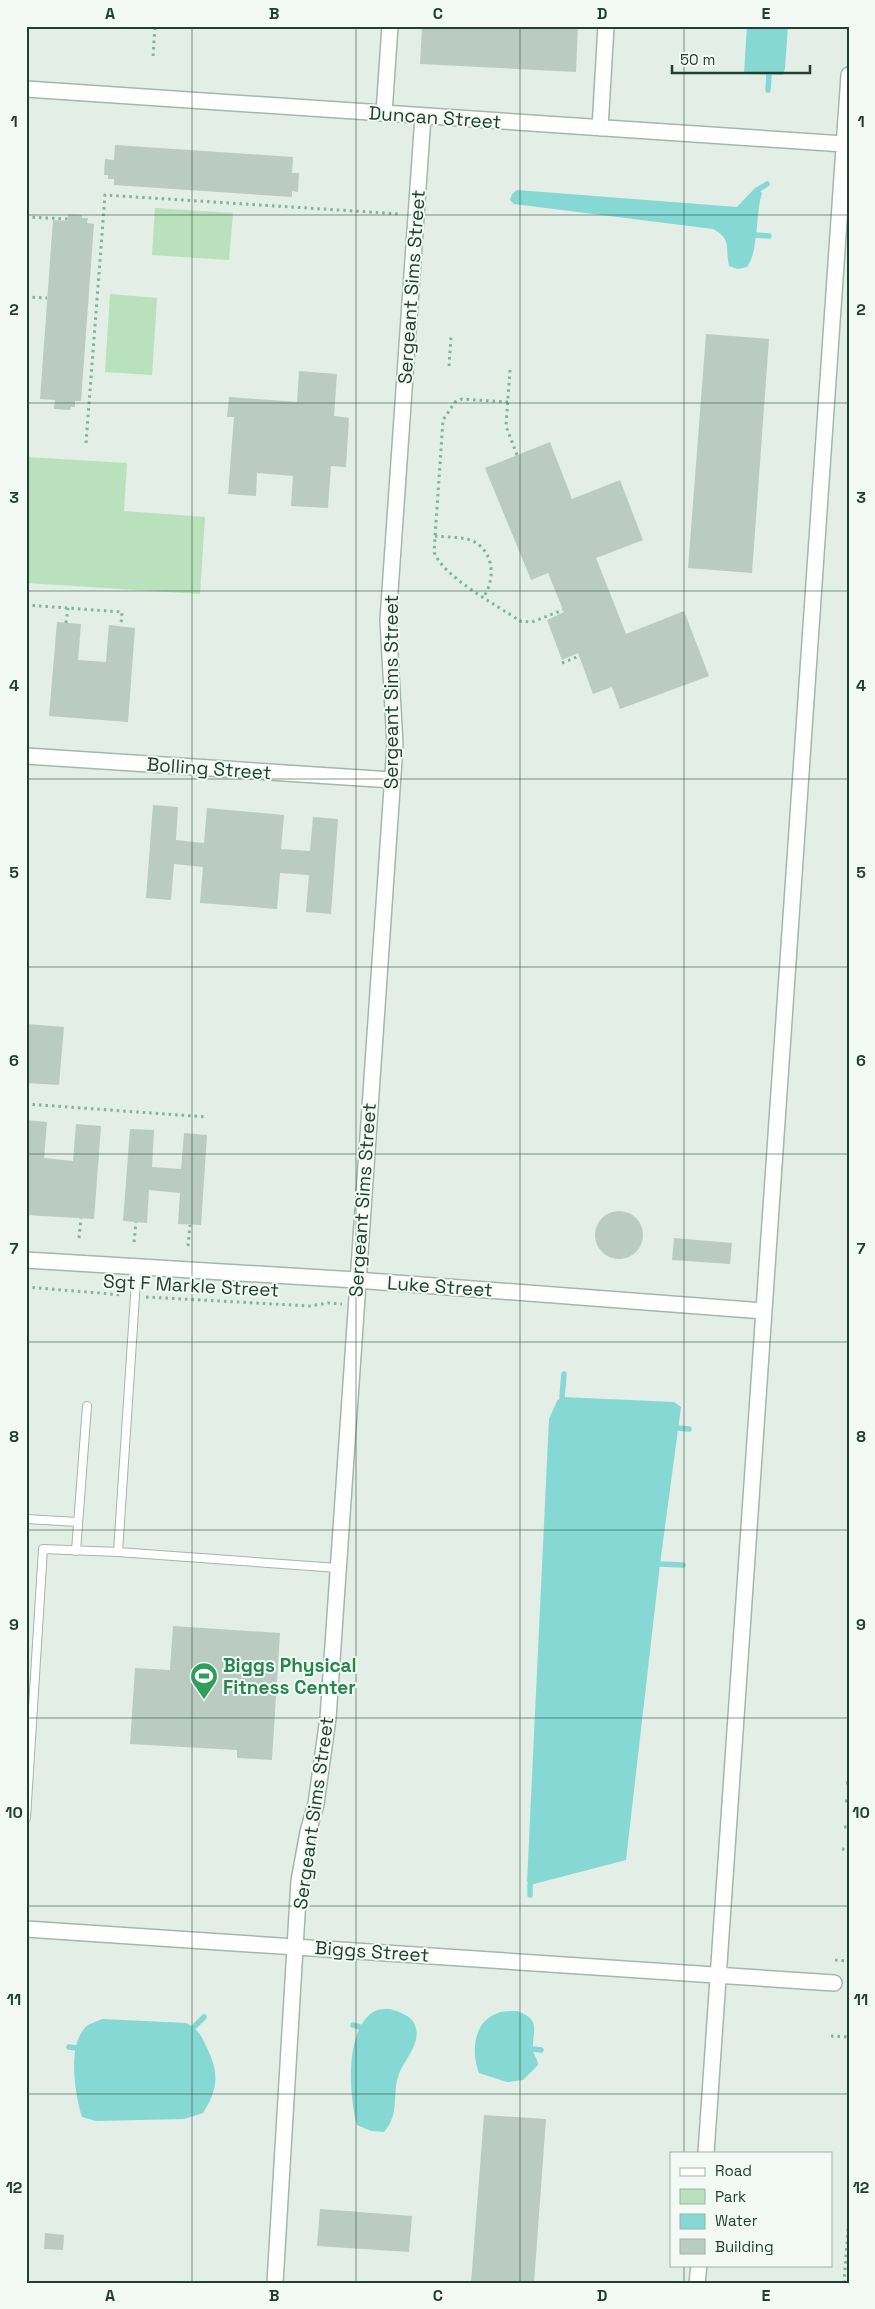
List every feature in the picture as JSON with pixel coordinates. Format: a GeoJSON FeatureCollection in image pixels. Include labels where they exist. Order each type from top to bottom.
{"type":"FeatureCollection","features":[{"type":"Feature","properties":{"kind":"street"},"geometry":{"type":"LineString","coordinates":[[384,113],[390,26]]}},
{"type":"Feature","properties":{"kind":"street"},"geometry":{"type":"LineString","coordinates":[[600,128],[606,26]]}},
{"type":"Feature","properties":{"kind":"street"},"geometry":{"type":"LineString","coordinates":[[706,2152],[849,75]]}},
{"type":"Feature","properties":{"kind":"street","name":"Duncan Street"},"geometry":{"type":"LineString","coordinates":[[26,89],[844,144]]}},
{"type":"Feature","properties":{"kind":"street","name":"Sergeant Sims Street"},"geometry":{"type":"LineString","coordinates":[[275,2283],[300,1881],[323,1761],[395,745],[388,620],[423,116]]}},
{"type":"Feature","properties":{"kind":"street","name":"Bolling Street"},"geometry":{"type":"LineString","coordinates":[[26,756],[392,780]]}},
{"type":"Feature","properties":{"kind":"street","name":"Luke Street"},"geometry":{"type":"LineString","coordinates":[[26,1260],[356,1280],[764,1311]]}},
{"type":"Feature","properties":{"kind":"street","name":"Biggs Street"},"geometry":{"type":"LineString","coordinates":[[26,1928],[834,1983]]}},
{"type":"Feature","properties":{"kind":"street"},"geometry":{"type":"LineString","coordinates":[[698,2283],[699,2266]]}},
{"type":"Feature","properties":{"kind":"lane"},"geometry":{"type":"LineString","coordinates":[[118,1552],[137,1266]]}},
{"type":"Feature","properties":{"kind":"lane"},"geometry":{"type":"LineString","coordinates":[[76,1551],[87,1406]]}},
{"type":"Feature","properties":{"kind":"lane"},"geometry":{"type":"LineString","coordinates":[[26,1519],[78,1522]]}},
{"type":"Feature","properties":{"kind":"lane"},"geometry":{"type":"LineString","coordinates":[[26,1818],[43,1549],[118,1552],[338,1568]]}},
{"type":"Feature","properties":{"kind":"path"},"geometry":{"type":"LineString","coordinates":[[153,56],[155,26]]}},
{"type":"Feature","properties":{"kind":"path"},"geometry":{"type":"LineString","coordinates":[[86,443],[105,195],[416,215]]}},
{"type":"Feature","properties":{"kind":"path"},"geometry":{"type":"LineString","coordinates":[[26,217],[68,219]]}},
{"type":"Feature","properties":{"kind":"path"},"geometry":{"type":"LineString","coordinates":[[26,297],[47,298]]}},
{"type":"Feature","properties":{"kind":"path"},"geometry":{"type":"LineString","coordinates":[[449,366],[451,337]]}},
{"type":"Feature","properties":{"kind":"path"},"geometry":{"type":"LineString","coordinates":[[510,370],[506,426],[518,455]]}},
{"type":"Feature","properties":{"kind":"path"},"geometry":{"type":"LineString","coordinates":[[508,402],[462,399],[455,402],[443,420],[439,510],[434,546],[437,560],[458,579],[520,620],[532,622],[562,610]]}},
{"type":"Feature","properties":{"kind":"path"},"geometry":{"type":"LineString","coordinates":[[435,536],[467,540],[485,550],[492,570],[490,588],[484,596]]}},
{"type":"Feature","properties":{"kind":"path"},"geometry":{"type":"LineString","coordinates":[[26,605],[122,612],[121,626]]}},
{"type":"Feature","properties":{"kind":"path"},"geometry":{"type":"LineString","coordinates":[[66,623],[68,608]]}},
{"type":"Feature","properties":{"kind":"path"},"geometry":{"type":"LineString","coordinates":[[562,663],[579,656]]}},
{"type":"Feature","properties":{"kind":"path"},"geometry":{"type":"LineString","coordinates":[[26,1104],[207,1117]]}},
{"type":"Feature","properties":{"kind":"path"},"geometry":{"type":"LineString","coordinates":[[26,1221],[27,1215]]}},
{"type":"Feature","properties":{"kind":"path"},"geometry":{"type":"LineString","coordinates":[[79,1238],[81,1218]]}},
{"type":"Feature","properties":{"kind":"path"},"geometry":{"type":"LineString","coordinates":[[134,1242],[136,1222]]}},
{"type":"Feature","properties":{"kind":"path"},"geometry":{"type":"LineString","coordinates":[[188,1246],[190,1225]]}},
{"type":"Feature","properties":{"kind":"path","name":"Sgt F Markle Street"},"geometry":{"type":"LineString","coordinates":[[26,1287],[135,1296],[310,1306],[328,1303],[355,1305]]}},
{"type":"Feature","properties":{"kind":"path"},"geometry":{"type":"LineString","coordinates":[[844,1827],[849,1827]]}},
{"type":"Feature","properties":{"kind":"path"},"geometry":{"type":"LineString","coordinates":[[842,1849],[849,1850]]}},
{"type":"Feature","properties":{"kind":"path"},"geometry":{"type":"LineString","coordinates":[[835,1960],[849,1961]]}},
{"type":"Feature","properties":{"kind":"path"},"geometry":{"type":"LineString","coordinates":[[831,2036],[849,2037]]}},
{"type":"Feature","properties":{"kind":"path"},"geometry":{"type":"LineString","coordinates":[[844,2283],[849,2217]]}},
{"type":"Feature","properties":{"kind":"green space"},"geometry":{"type":"Polygon","coordinates":[[[155,208],[233,213],[229,260],[152,255],[155,208]]]}},
{"type":"Feature","properties":{"kind":"green space"},"geometry":{"type":"Polygon","coordinates":[[[110,294],[157,298],[152,375],[105,372],[110,294]]]}},
{"type":"Feature","properties":{"kind":"green space"},"geometry":{"type":"Polygon","coordinates":[[[26,457],[127,463],[124,511],[205,517],[200,594],[26,583],[26,457]]]}},
{"type":"Feature","properties":{"kind":"water"},"geometry":{"type":"Polygon","coordinates":[[[747,26],[788,26],[783,75],[744,74],[747,26]]]}},
{"type":"Feature","properties":{"kind":"water"},"geometry":{"type":"Polygon","coordinates":[[[756,187],[762,193],[753,252],[747,267],[738,269],[729,266],[727,244],[723,236],[713,229],[514,204],[510,200],[512,194],[517,190],[737,207],[756,187]]]}},
{"type":"Feature","properties":{"kind":"water"},"geometry":{"type":"Polygon","coordinates":[[[562,1397],[674,1402],[681,1407],[660,1564],[626,1860],[530,1885],[527,1882],[549,1419],[557,1401],[562,1397]]]}},
{"type":"Feature","properties":{"kind":"water"},"geometry":{"type":"Polygon","coordinates":[[[390,2009],[404,2014],[411,2019],[417,2032],[415,2044],[399,2074],[394,2110],[389,2125],[384,2132],[371,2131],[357,2125],[352,2098],[351,2064],[358,2032],[365,2020],[375,2011],[390,2009]]]}},
{"type":"Feature","properties":{"kind":"water"},"geometry":{"type":"Polygon","coordinates":[[[517,2011],[525,2014],[533,2022],[533,2050],[538,2065],[523,2080],[507,2082],[479,2073],[476,2065],[475,2047],[476,2038],[483,2023],[498,2013],[517,2011]]]}},
{"type":"Feature","properties":{"kind":"water"},"geometry":{"type":"Polygon","coordinates":[[[102,2019],[186,2023],[196,2030],[210,2055],[215,2072],[212,2096],[203,2113],[184,2119],[96,2121],[82,2117],[74,2069],[77,2043],[81,2033],[88,2025],[102,2019]]]}},
{"type":"Feature","properties":{"kind":"building"},"geometry":{"type":"Polygon","coordinates":[[[422,26],[578,26],[576,72],[420,64],[422,26]]]}},
{"type":"Feature","properties":{"kind":"building"},"geometry":{"type":"Polygon","coordinates":[[[115,145],[293,157],[292,173],[299,173],[298,192],[292,191],[292,197],[114,185],[114,179],[108,179],[108,175],[104,175],[105,159],[114,160],[115,145]]]}},
{"type":"Feature","properties":{"kind":"building"},"geometry":{"type":"Polygon","coordinates":[[[68,214],[82,215],[82,218],[88,218],[87,223],[94,224],[81,401],[75,401],[75,407],[71,407],[70,410],[54,409],[55,400],[40,399],[53,220],[68,221],[68,214]]]}},
{"type":"Feature","properties":{"kind":"building"},"geometry":{"type":"Polygon","coordinates":[[[706,334],[769,339],[752,573],[688,568],[706,334]]]}},
{"type":"Feature","properties":{"kind":"building"},"geometry":{"type":"Polygon","coordinates":[[[299,371],[337,374],[334,416],[349,418],[346,467],[331,466],[328,508],[291,506],[293,476],[257,473],[256,496],[228,494],[234,417],[227,417],[229,397],[297,402],[299,371]]]}},
{"type":"Feature","properties":{"kind":"building"},"geometry":{"type":"Polygon","coordinates":[[[550,442],[572,499],[620,480],[643,540],[596,558],[626,634],[684,611],[709,676],[620,709],[612,687],[593,694],[578,653],[562,660],[547,620],[564,612],[548,573],[531,580],[485,468],[550,442]]]}},
{"type":"Feature","properties":{"kind":"building"},"geometry":{"type":"Polygon","coordinates":[[[57,622],[81,624],[78,660],[106,662],[109,625],[135,628],[128,722],[49,716],[57,622]]]}},
{"type":"Feature","properties":{"kind":"building"},"geometry":{"type":"Polygon","coordinates":[[[153,805],[178,807],[176,840],[204,843],[207,808],[284,815],[281,849],[310,851],[313,817],[338,819],[331,914],[306,912],[309,875],[280,873],[277,909],[200,903],[203,867],[174,864],[171,900],[146,898],[153,805]]]}},
{"type":"Feature","properties":{"kind":"building"},"geometry":{"type":"Polygon","coordinates":[[[27,1024],[64,1027],[59,1085],[26,1083],[27,1024]]]}},
{"type":"Feature","properties":{"kind":"building"},"geometry":{"type":"Polygon","coordinates":[[[26,1120],[47,1122],[44,1158],[73,1161],[76,1124],[101,1126],[94,1219],[26,1215],[26,1120]]]}},
{"type":"Feature","properties":{"kind":"building"},"geometry":{"type":"Polygon","coordinates":[[[130,1129],[154,1130],[152,1167],[181,1169],[184,1133],[207,1135],[201,1225],[178,1224],[180,1193],[149,1190],[147,1223],[123,1221],[130,1129]]]}},
{"type":"Feature","properties":{"kind":"building"},"geometry":{"type":"Polygon","coordinates":[[[614,1211],[624,1211],[636,1218],[643,1230],[643,1240],[636,1252],[624,1259],[614,1259],[606,1255],[599,1248],[595,1240],[595,1230],[599,1222],[606,1215],[614,1211]]]}},
{"type":"Feature","properties":{"kind":"building"},"geometry":{"type":"Polygon","coordinates":[[[674,1238],[732,1243],[730,1264],[672,1260],[674,1238]]]}},
{"type":"Feature","properties":{"kind":"building","name":"Biggs Physical Fitness Center"},"geometry":{"type":"Polygon","coordinates":[[[173,1626],[280,1633],[272,1760],[237,1758],[237,1750],[130,1744],[135,1668],[170,1670],[173,1626]]]}},
{"type":"Feature","properties":{"kind":"building"},"geometry":{"type":"Polygon","coordinates":[[[484,2115],[546,2119],[534,2283],[471,2283],[484,2115]]]}},
{"type":"Feature","properties":{"kind":"building"},"geometry":{"type":"Polygon","coordinates":[[[320,2209],[412,2216],[409,2252],[317,2246],[320,2209]]]}},
{"type":"Feature","properties":{"kind":"building"},"geometry":{"type":"Polygon","coordinates":[[[45,2233],[64,2235],[63,2250],[44,2249],[45,2233]]]}},
{"type":"Feature","properties":{"kind":"waterway"},"geometry":{"type":"LineString","coordinates":[[768,90],[769,75]]}},
{"type":"Feature","properties":{"kind":"waterway"},"geometry":{"type":"LineString","coordinates":[[759,189],[767,184]]}},
{"type":"Feature","properties":{"kind":"waterway"},"geometry":{"type":"LineString","coordinates":[[755,235],[769,236]]}},
{"type":"Feature","properties":{"kind":"waterway"},"geometry":{"type":"LineString","coordinates":[[562,1397],[564,1374]]}},
{"type":"Feature","properties":{"kind":"waterway"},"geometry":{"type":"LineString","coordinates":[[678,1428],[689,1429]]}},
{"type":"Feature","properties":{"kind":"waterway"},"geometry":{"type":"LineString","coordinates":[[660,1564],[683,1565]]}},
{"type":"Feature","properties":{"kind":"waterway"},"geometry":{"type":"LineString","coordinates":[[530,1885],[530,1895]]}},
{"type":"Feature","properties":{"kind":"waterway"},"geometry":{"type":"LineString","coordinates":[[194,2027],[204,2017]]}},
{"type":"Feature","properties":{"kind":"waterway"},"geometry":{"type":"LineString","coordinates":[[353,2025],[360,2027]]}},
{"type":"Feature","properties":{"kind":"waterway"},"geometry":{"type":"LineString","coordinates":[[69,2047],[76,2048]]}},
{"type":"Feature","properties":{"kind":"waterway"},"geometry":{"type":"LineString","coordinates":[[534,2049],[541,2050]]}},
{"type":"Feature","properties":{"kind":"place","name":"Biggs Physical Fitness Center"},"geometry":{"type":"Point","coordinates":[204,1700]}}]}
